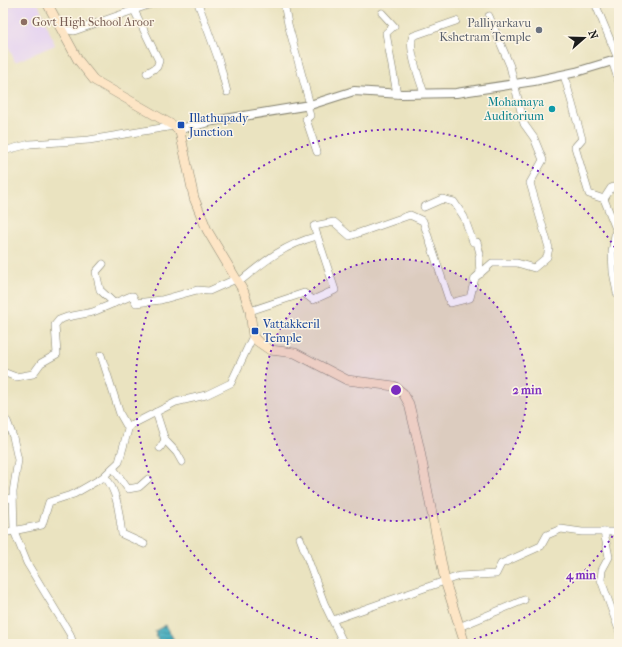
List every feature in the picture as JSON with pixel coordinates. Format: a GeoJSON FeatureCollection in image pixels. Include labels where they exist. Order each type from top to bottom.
{"type":"FeatureCollection","features":[{"type":"Feature","properties":{"kind":"main road"},"geometry":{"type":"LineString","coordinates":[[47,3],[78,60],[94,80],[177,129],[194,198],[207,230],[237,281],[250,311],[253,336],[257,341],[270,350],[295,353],[347,380],[394,386],[403,393],[409,404],[419,446],[445,581],[465,644]]}},
{"type":"Feature","properties":{"kind":"street"},"geometry":{"type":"LineString","coordinates":[[61,29],[74,31],[154,3]]}},
{"type":"Feature","properties":{"kind":"street"},"geometry":{"type":"LineString","coordinates":[[198,3],[220,64],[227,92]]}},
{"type":"Feature","properties":{"kind":"street"},"geometry":{"type":"LineString","coordinates":[[284,3],[308,105],[310,116],[306,119],[317,152]]}},
{"type":"Feature","properties":{"kind":"street"},"geometry":{"type":"LineString","coordinates":[[595,3],[616,60],[619,82]]}},
{"type":"Feature","properties":{"kind":"street"},"geometry":{"type":"LineString","coordinates":[[134,10],[159,61],[157,67],[147,73]]}},
{"type":"Feature","properties":{"kind":"street"},"geometry":{"type":"LineString","coordinates":[[382,12],[394,26],[386,33],[397,94]]}},
{"type":"Feature","properties":{"kind":"street"},"geometry":{"type":"LineString","coordinates":[[250,311],[304,293],[313,300],[335,290],[314,226],[334,222],[350,236],[410,215],[423,221],[450,303],[470,298],[475,278],[492,263],[517,262],[534,268],[547,257],[549,248],[530,184],[543,160],[534,138],[524,124],[520,102],[513,84],[510,66],[489,16]]}},
{"type":"Feature","properties":{"kind":"street"},"geometry":{"type":"LineString","coordinates":[[424,94],[415,67],[410,40],[413,36],[456,21]]}},
{"type":"Feature","properties":{"kind":"street"},"geometry":{"type":"LineString","coordinates":[[3,151],[30,144],[89,140],[184,128],[213,121],[308,105],[354,91],[397,94],[456,93],[564,75],[616,60]]}},
{"type":"Feature","properties":{"kind":"street"},"geometry":{"type":"LineString","coordinates":[[564,75],[582,139],[575,147],[589,194],[604,199],[616,229],[612,252],[613,272],[617,293]]}},
{"type":"Feature","properties":{"kind":"street"},"geometry":{"type":"LineString","coordinates":[[604,199],[611,188],[619,184]]}},
{"type":"Feature","properties":{"kind":"street"},"geometry":{"type":"LineString","coordinates":[[424,207],[442,199],[454,202],[464,217],[473,242],[477,242],[480,254],[478,257],[480,274]]}},
{"type":"Feature","properties":{"kind":"street"},"geometry":{"type":"LineString","coordinates":[[3,372],[16,377],[32,374],[41,363],[57,354],[55,325],[59,320],[93,312],[131,296],[133,296],[136,303],[161,300],[197,290],[209,291],[237,281],[272,254],[299,241],[317,236]]}},
{"type":"Feature","properties":{"kind":"street"},"geometry":{"type":"LineString","coordinates":[[103,264],[96,272],[100,290],[114,303]]}},
{"type":"Feature","properties":{"kind":"street"},"geometry":{"type":"LineString","coordinates":[[3,533],[42,525],[49,502],[55,498],[74,494],[102,478],[119,462],[128,426],[176,402],[206,395],[231,383],[253,336]]}},
{"type":"Feature","properties":{"kind":"street"},"geometry":{"type":"LineString","coordinates":[[101,355],[120,414],[128,428]]}},
{"type":"Feature","properties":{"kind":"street"},"geometry":{"type":"LineString","coordinates":[[156,412],[165,440],[177,452],[182,462]]}},
{"type":"Feature","properties":{"kind":"street"},"geometry":{"type":"LineString","coordinates":[[3,421],[7,421],[7,430],[18,460],[13,498],[14,531],[27,564],[70,634],[73,644]]}},
{"type":"Feature","properties":{"kind":"street"},"geometry":{"type":"LineString","coordinates":[[160,448],[165,440]]}},
{"type":"Feature","properties":{"kind":"street"},"geometry":{"type":"LineString","coordinates":[[113,468],[128,489],[139,487],[148,479]]}},
{"type":"Feature","properties":{"kind":"street"},"geometry":{"type":"LineString","coordinates":[[102,478],[106,478],[110,484],[118,503],[122,534],[144,544]]}},
{"type":"Feature","properties":{"kind":"street"},"geometry":{"type":"LineString","coordinates":[[3,499],[13,498]]}},
{"type":"Feature","properties":{"kind":"street"},"geometry":{"type":"LineString","coordinates":[[332,620],[459,576],[496,574],[501,564],[540,546],[547,535],[561,529],[582,532],[619,532]]}},
{"type":"Feature","properties":{"kind":"street"},"geometry":{"type":"LineString","coordinates":[[604,532],[609,557],[602,570],[601,580],[619,630]]}},
{"type":"Feature","properties":{"kind":"street"},"geometry":{"type":"LineString","coordinates":[[300,538],[324,603],[344,644]]}},
{"type":"Feature","properties":{"kind":"street"},"geometry":{"type":"LineString","coordinates":[[459,627],[524,600]]}},
{"type":"Feature","properties":{"kind":"shaded area","name":"Govt High School Aroor"},"geometry":{"type":"Polygon","coordinates":[[[20,3],[38,3],[55,45],[15,62],[3,33],[3,10],[20,3]]]}},
{"type":"Feature","properties":{"kind":"water"},"geometry":{"type":"Polygon","coordinates":[[[166,625],[176,644],[159,644],[155,631],[166,625]]]}},
{"type":"Feature","properties":{"kind":"place","name":"Govt High School Aroor"},"geometry":{"type":"Point","coordinates":[24,22]}},
{"type":"Feature","properties":{"kind":"place","name":"Palliyarkavu Kshetram Temple"},"geometry":{"type":"Point","coordinates":[539,30]}},
{"type":"Feature","properties":{"kind":"place","name":"Mohamaya Auditorium"},"geometry":{"type":"Point","coordinates":[552,109]}},
{"type":"Feature","properties":{"kind":"place","name":"Illathupady Junction"},"geometry":{"type":"Point","coordinates":[181,125]}},
{"type":"Feature","properties":{"kind":"place","name":"Vattakkeril Temple"},"geometry":{"type":"Point","coordinates":[255,331]}}]}
